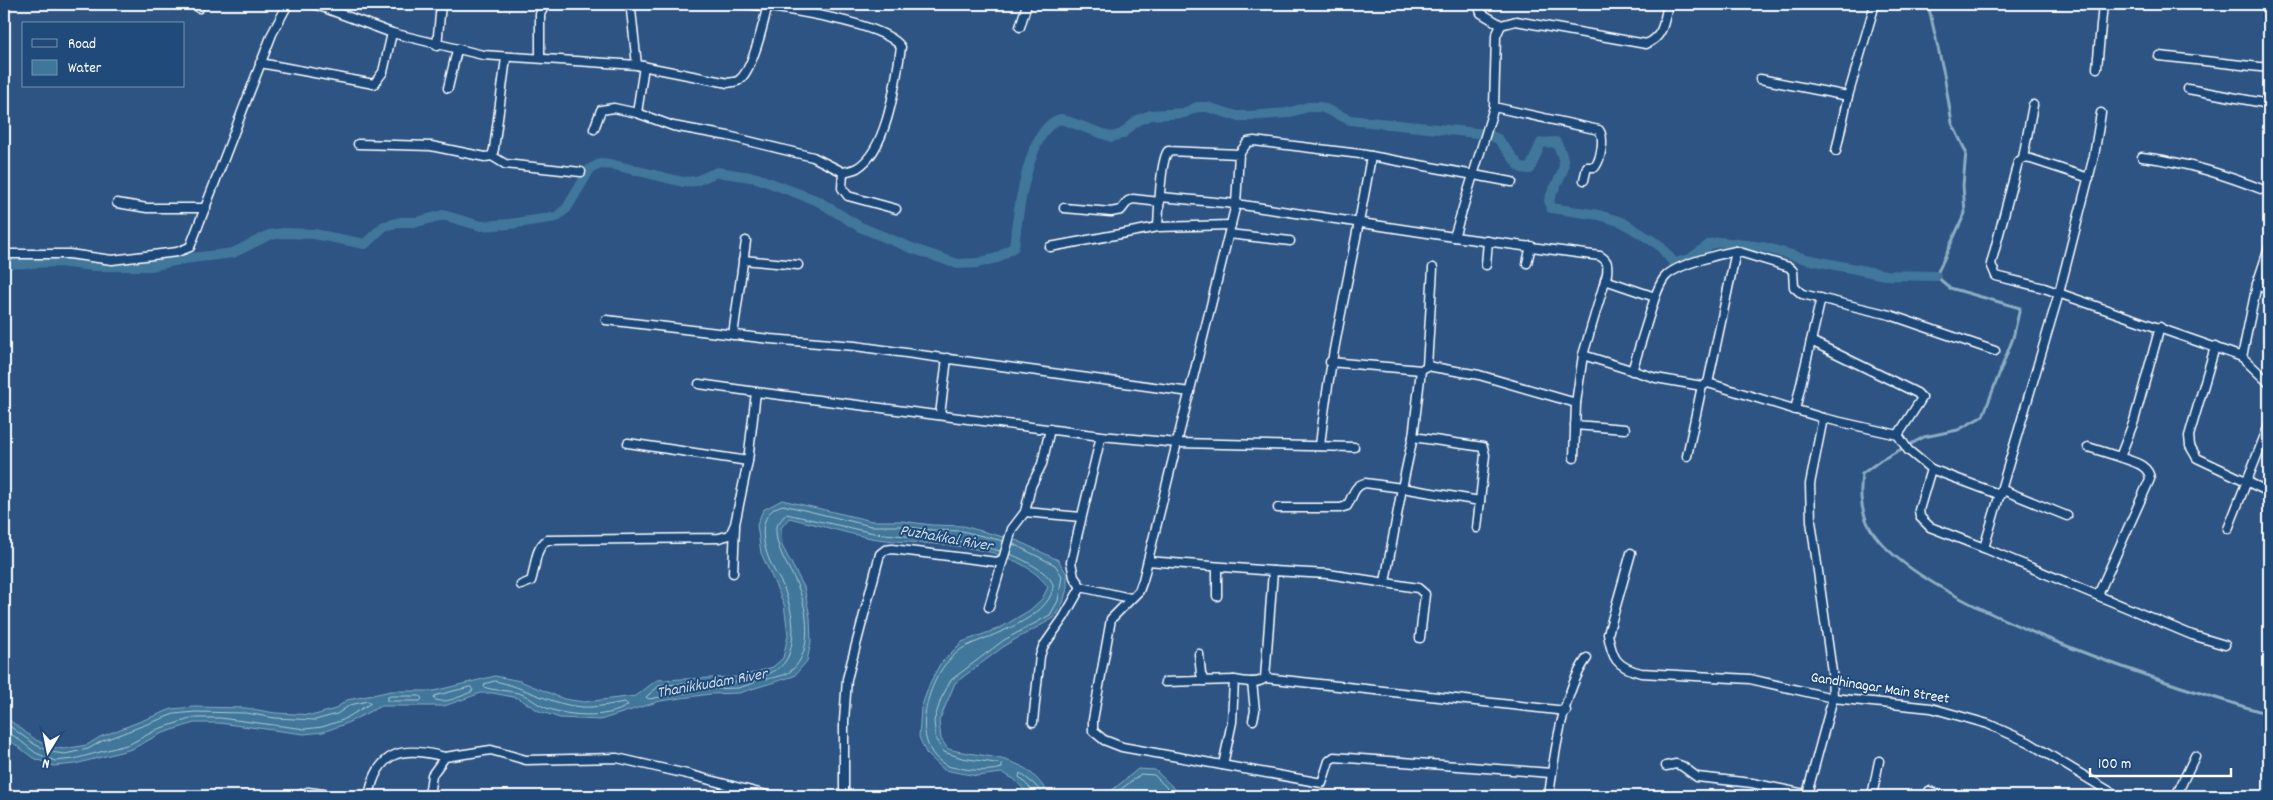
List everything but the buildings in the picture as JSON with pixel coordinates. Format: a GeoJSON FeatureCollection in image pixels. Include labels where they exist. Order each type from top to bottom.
{"type":"FeatureCollection","features":[{"type":"Feature","properties":{"kind":"street"},"geometry":{"type":"LineString","coordinates":[[4,254],[69,254],[112,260],[177,252],[190,247],[260,63],[272,34],[288,4]]}},
{"type":"Feature","properties":{"kind":"street"},"geometry":{"type":"LineString","coordinates":[[314,4],[392,33],[457,50],[506,58],[540,57],[641,65],[728,83],[739,80],[746,72],[760,38],[768,5]]}},
{"type":"Feature","properties":{"kind":"street"},"geometry":{"type":"LineString","coordinates":[[437,46],[441,4]]}},
{"type":"Feature","properties":{"kind":"street"},"geometry":{"type":"LineString","coordinates":[[540,57],[540,14],[546,4]]}},
{"type":"Feature","properties":{"kind":"street"},"geometry":{"type":"LineString","coordinates":[[632,4],[631,10],[641,65],[636,113]]}},
{"type":"Feature","properties":{"kind":"street"},"geometry":{"type":"LineString","coordinates":[[594,130],[601,110],[614,108],[636,113],[673,126],[728,136],[813,157],[843,172],[857,168],[869,157],[883,133],[901,47],[897,42],[882,33],[816,13],[768,5],[747,4]]}},
{"type":"Feature","properties":{"kind":"street"},"geometry":{"type":"LineString","coordinates":[[1020,27],[1027,4]]}},
{"type":"Feature","properties":{"kind":"street"},"geometry":{"type":"LineString","coordinates":[[1478,4],[1481,14],[1501,25],[1516,21],[1646,44],[1657,40],[1663,29],[1668,4]]}},
{"type":"Feature","properties":{"kind":"street"},"geometry":{"type":"LineString","coordinates":[[1836,151],[1848,96],[1875,4]]}},
{"type":"Feature","properties":{"kind":"street"},"geometry":{"type":"LineString","coordinates":[[2097,68],[2103,4]]}},
{"type":"Feature","properties":{"kind":"street"},"geometry":{"type":"LineString","coordinates":[[1454,237],[1494,107],[1496,36],[1501,25]]}},
{"type":"Feature","properties":{"kind":"street"},"geometry":{"type":"LineString","coordinates":[[260,63],[374,84],[383,72],[392,33]]}},
{"type":"Feature","properties":{"kind":"street"},"geometry":{"type":"LineString","coordinates":[[448,88],[457,50]]}},
{"type":"Feature","properties":{"kind":"street"},"geometry":{"type":"LineString","coordinates":[[2159,56],[2269,68]]}},
{"type":"Feature","properties":{"kind":"street"},"geometry":{"type":"LineString","coordinates":[[492,156],[506,58]]}},
{"type":"Feature","properties":{"kind":"street"},"geometry":{"type":"LineString","coordinates":[[1760,79],[1848,96]]}},
{"type":"Feature","properties":{"kind":"street"},"geometry":{"type":"LineString","coordinates":[[2188,88],[2269,104]]}},
{"type":"Feature","properties":{"kind":"street"},"geometry":{"type":"LineString","coordinates":[[2023,158],[2033,105]]}},
{"type":"Feature","properties":{"kind":"street"},"geometry":{"type":"LineString","coordinates":[[1494,107],[1599,130],[1603,137],[1599,160],[1595,167],[1587,167],[1584,180]]}},
{"type":"Feature","properties":{"kind":"street"},"geometry":{"type":"LineString","coordinates":[[1984,548],[2059,294],[2089,178],[2101,113]]}},
{"type":"Feature","properties":{"kind":"street"},"geometry":{"type":"LineString","coordinates":[[1512,182],[1371,156],[1254,141],[1248,142],[1239,154],[1236,204],[1148,561],[1139,591],[1130,598],[1111,620],[1093,720],[1093,731],[1104,740],[1122,747],[1322,783],[1329,761],[1334,756],[1552,773]]}},
{"type":"Feature","properties":{"kind":"street"},"geometry":{"type":"LineString","coordinates":[[358,144],[430,146],[485,158],[492,156],[505,164],[582,172]]}},
{"type":"Feature","properties":{"kind":"street"},"geometry":{"type":"LineString","coordinates":[[1158,227],[1164,158],[1168,151],[1239,154]]}},
{"type":"Feature","properties":{"kind":"street"},"geometry":{"type":"LineString","coordinates":[[1320,446],[1330,362],[1360,221],[1371,156]]}},
{"type":"Feature","properties":{"kind":"street"},"geometry":{"type":"LineString","coordinates":[[2142,157],[2184,164],[2214,172],[2269,192]]}},
{"type":"Feature","properties":{"kind":"street"},"geometry":{"type":"LineString","coordinates":[[2089,178],[2031,158],[2023,158],[2018,162],[1991,264],[1992,271],[1996,276],[2059,294],[2242,357],[2269,383]]}},
{"type":"Feature","properties":{"kind":"street"},"geometry":{"type":"LineString","coordinates":[[843,172],[842,188],[848,196],[896,209]]}},
{"type":"Feature","properties":{"kind":"street"},"geometry":{"type":"LineString","coordinates":[[1064,208],[1111,212],[1120,210],[1128,200],[1133,199],[1236,204],[1360,221],[1454,237],[1600,256],[1606,259],[1608,265],[1606,280],[1583,355],[1576,403],[1574,458]]}},
{"type":"Feature","properties":{"kind":"street"},"geometry":{"type":"LineString","coordinates":[[117,203],[147,208],[206,208]]}},
{"type":"Feature","properties":{"kind":"street"},"geometry":{"type":"LineString","coordinates":[[1050,247],[1158,227],[1231,225]]}},
{"type":"Feature","properties":{"kind":"street"},"geometry":{"type":"LineString","coordinates":[[1229,234],[1290,241]]}},
{"type":"Feature","properties":{"kind":"street"},"geometry":{"type":"LineString","coordinates":[[734,335],[746,241]]}},
{"type":"Feature","properties":{"kind":"street"},"geometry":{"type":"LineString","coordinates":[[1486,265],[1488,241]]}},
{"type":"Feature","properties":{"kind":"street"},"geometry":{"type":"LineString","coordinates":[[1527,263],[1530,246]]}},
{"type":"Feature","properties":{"kind":"street"},"geometry":{"type":"LineString","coordinates":[[2242,357],[2257,284],[2269,248]]}},
{"type":"Feature","properties":{"kind":"street"},"geometry":{"type":"LineString","coordinates":[[1687,456],[1736,251]]}},
{"type":"Feature","properties":{"kind":"street"},"geometry":{"type":"LineString","coordinates":[[1632,371],[1655,297],[1662,281],[1673,271],[1705,258],[1736,251],[1790,267],[1793,272],[1796,291],[1890,315],[1995,352]]}},
{"type":"Feature","properties":{"kind":"street"},"geometry":{"type":"LineString","coordinates":[[743,260],[798,265]]}},
{"type":"Feature","properties":{"kind":"street"},"geometry":{"type":"LineString","coordinates":[[1385,582],[1413,437],[1424,368],[1433,268]]}},
{"type":"Feature","properties":{"kind":"street"},"geometry":{"type":"LineString","coordinates":[[1606,280],[1655,297]]}},
{"type":"Feature","properties":{"kind":"street"},"geometry":{"type":"LineString","coordinates":[[2257,284],[2269,291]]}},
{"type":"Feature","properties":{"kind":"street"},"geometry":{"type":"LineString","coordinates":[[1795,410],[1821,298]]}},
{"type":"Feature","properties":{"kind":"street"},"geometry":{"type":"LineString","coordinates":[[606,320],[734,335],[855,346],[1190,392]]}},
{"type":"Feature","properties":{"kind":"street"},"geometry":{"type":"LineString","coordinates":[[2120,457],[2134,421],[2160,328]]}},
{"type":"Feature","properties":{"kind":"street"},"geometry":{"type":"LineString","coordinates":[[1811,341],[1917,393],[1922,398],[1899,437]]}},
{"type":"Feature","properties":{"kind":"street"},"geometry":{"type":"LineString","coordinates":[[2214,347],[2189,436],[2190,446],[2196,458],[2269,492]]}},
{"type":"Feature","properties":{"kind":"street"},"geometry":{"type":"LineString","coordinates":[[1583,355],[1632,371],[1695,387],[1705,385],[1899,437],[1908,450],[1931,468],[2067,516]]}},
{"type":"Feature","properties":{"kind":"street"},"geometry":{"type":"LineString","coordinates":[[940,415],[947,358]]}},
{"type":"Feature","properties":{"kind":"street"},"geometry":{"type":"LineString","coordinates":[[1330,362],[1424,368],[1479,375],[1576,403]]}},
{"type":"Feature","properties":{"kind":"street"},"geometry":{"type":"LineString","coordinates":[[699,384],[1101,436],[1178,443],[1354,447]]}},
{"type":"Feature","properties":{"kind":"street"},"geometry":{"type":"LineString","coordinates":[[733,573],[736,524],[748,461],[756,392]]}},
{"type":"Feature","properties":{"kind":"street"},"geometry":{"type":"LineString","coordinates":[[1666,766],[1676,764],[1682,766],[1697,777],[1752,783],[1811,795],[1834,698],[1811,521],[1810,484],[1823,418]]}},
{"type":"Feature","properties":{"kind":"street"},"geometry":{"type":"LineString","coordinates":[[1575,425],[1625,429]]}},
{"type":"Feature","properties":{"kind":"street"},"geometry":{"type":"LineString","coordinates":[[2228,529],[2246,481],[2267,436],[2269,425]]}},
{"type":"Feature","properties":{"kind":"street"},"geometry":{"type":"LineString","coordinates":[[989,607],[1012,529],[1025,512],[1030,486],[1042,464],[1050,429]]}},
{"type":"Feature","properties":{"kind":"street"},"geometry":{"type":"LineString","coordinates":[[1101,436],[1071,562],[1074,577],[1081,587],[1130,598]]}},
{"type":"Feature","properties":{"kind":"street"},"geometry":{"type":"LineString","coordinates":[[1413,437],[1483,447],[1485,455],[1477,528]]}},
{"type":"Feature","properties":{"kind":"street"},"geometry":{"type":"LineString","coordinates":[[628,443],[748,461]]}},
{"type":"Feature","properties":{"kind":"street"},"geometry":{"type":"LineString","coordinates":[[2088,447],[2145,467],[2149,472],[2150,479],[2098,595]]}},
{"type":"Feature","properties":{"kind":"street"},"geometry":{"type":"LineString","coordinates":[[1931,468],[1919,510],[1920,517],[1930,527],[2192,635],[2225,645]]}},
{"type":"Feature","properties":{"kind":"street"},"geometry":{"type":"LineString","coordinates":[[1278,508],[1340,508],[1347,506],[1354,491],[1359,485],[1365,483],[1480,501]]}},
{"type":"Feature","properties":{"kind":"street"},"geometry":{"type":"LineString","coordinates":[[1025,512],[1081,517]]}},
{"type":"Feature","properties":{"kind":"street"},"geometry":{"type":"LineString","coordinates":[[521,585],[531,581],[538,551],[541,544],[547,540],[718,538],[730,535],[736,524]]}},
{"type":"Feature","properties":{"kind":"street"},"geometry":{"type":"LineString","coordinates":[[844,796],[844,721],[847,679],[880,554],[892,549],[997,562],[1003,559]]}},
{"type":"Feature","properties":{"kind":"street","name":"Gandhinagar Main Street"},"geometry":{"type":"LineString","coordinates":[[1631,552],[1608,634],[1610,646],[1619,665],[1641,673],[1750,679],[1834,698],[1930,708],[1988,724],[2028,742],[2117,796]]}},
{"type":"Feature","properties":{"kind":"street"},"geometry":{"type":"LineString","coordinates":[[1148,561],[1217,568],[1328,574],[1385,582],[1422,590],[1425,606],[1420,638]]}},
{"type":"Feature","properties":{"kind":"street"},"geometry":{"type":"LineString","coordinates":[[1217,568],[1217,596]]}},
{"type":"Feature","properties":{"kind":"street"},"geometry":{"type":"LineString","coordinates":[[1265,678],[1273,571]]}},
{"type":"Feature","properties":{"kind":"street"},"geometry":{"type":"LineString","coordinates":[[1033,722],[1040,656],[1043,647],[1064,617],[1081,587]]}},
{"type":"Feature","properties":{"kind":"street"},"geometry":{"type":"LineString","coordinates":[[1199,654],[1201,674],[1204,681]]}},
{"type":"Feature","properties":{"kind":"street"},"geometry":{"type":"LineString","coordinates":[[1549,796],[1559,734],[1578,671],[1587,658]]}},
{"type":"Feature","properties":{"kind":"street"},"geometry":{"type":"LineString","coordinates":[[1165,682],[1234,680],[1252,682],[1262,681],[1265,678],[1566,711]]}},
{"type":"Feature","properties":{"kind":"street"},"geometry":{"type":"LineString","coordinates":[[1223,765],[1232,722],[1234,680]]}},
{"type":"Feature","properties":{"kind":"street"},"geometry":{"type":"LineString","coordinates":[[1252,682],[1256,711],[1252,720]]}},
{"type":"Feature","properties":{"kind":"street"},"geometry":{"type":"LineString","coordinates":[[368,796],[376,773],[386,759],[399,751],[422,751],[444,757],[491,750],[526,760],[617,758],[691,774],[770,796]]}},
{"type":"Feature","properties":{"kind":"street"},"geometry":{"type":"LineString","coordinates":[[2176,796],[2194,756]]}},
{"type":"Feature","properties":{"kind":"street"},"geometry":{"type":"LineString","coordinates":[[429,796],[432,775],[444,757]]}},
{"type":"Feature","properties":{"kind":"street"},"geometry":{"type":"LineString","coordinates":[[1872,796],[1879,761]]}},
{"type":"Feature","properties":{"kind":"street"},"geometry":{"type":"LineString","coordinates":[[1929,791],[1944,796]]}},
{"type":"Feature","properties":{"kind":"street"},"geometry":{"type":"LineString","coordinates":[[297,796],[308,792],[340,796]]}},
{"type":"Feature","properties":{"kind":"water"},"geometry":{"type":"Polygon","coordinates":[[[782,500],[872,521],[902,521],[932,525],[963,526],[1018,541],[1058,560],[1067,574],[1067,589],[1063,603],[1054,618],[1007,644],[955,683],[939,721],[941,739],[948,749],[994,757],[1021,766],[1034,775],[1051,796],[1030,796],[1014,779],[1002,773],[977,776],[944,770],[926,753],[919,737],[921,708],[930,683],[940,664],[962,642],[1000,628],[1030,610],[1042,599],[1048,587],[1032,571],[1013,560],[990,552],[871,538],[789,518],[781,528],[782,546],[804,587],[810,617],[811,642],[807,661],[794,676],[739,693],[710,694],[660,701],[600,720],[560,718],[539,711],[518,698],[493,693],[481,693],[444,706],[381,706],[345,724],[323,732],[304,734],[219,723],[194,723],[160,734],[132,749],[75,764],[54,766],[33,758],[4,736],[4,716],[36,740],[51,747],[64,749],[87,745],[100,737],[172,709],[194,707],[246,708],[275,713],[315,715],[335,709],[347,700],[391,691],[434,691],[495,676],[520,681],[564,699],[584,702],[636,696],[657,680],[738,677],[757,672],[773,667],[783,658],[788,635],[784,604],[761,553],[757,525],[763,510],[782,500]]]}},
{"type":"Feature","properties":{"kind":"water"},"geometry":{"type":"Polygon","coordinates":[[[1138,769],[1155,770],[1182,796],[1156,796],[1147,793],[1137,796],[1105,796],[1138,769]]]}},
{"type":"Feature","properties":{"kind":"waterway"},"geometry":{"type":"LineString","coordinates":[[1928,4],[1944,74],[1952,123],[1966,152],[1963,185],[1965,213],[1936,276],[1950,288],[2020,308],[2013,338],[1983,416],[1958,430],[1924,437],[1881,460],[1862,474],[1861,498],[1867,522],[1891,552],[1933,583],[1987,612],[2114,664],[2269,714]]}},
{"type":"Feature","properties":{"kind":"waterway"},"geometry":{"type":"LineString","coordinates":[[4,264],[58,262],[94,266],[150,266],[184,259],[233,253],[269,235],[284,233],[314,234],[365,244],[384,226],[401,222],[417,222],[443,215],[481,226],[556,217],[567,208],[590,169],[600,164],[614,165],[683,182],[696,181],[717,172],[757,178],[818,201],[860,227],[914,249],[958,264],[977,263],[997,258],[1014,247],[1021,196],[1032,155],[1040,138],[1050,125],[1061,119],[1112,137],[1122,134],[1138,120],[1151,115],[1184,113],[1197,107],[1207,107],[1237,116],[1287,113],[1308,107],[1321,107],[1350,120],[1487,134],[1498,139],[1521,168],[1530,169],[1541,143],[1556,142],[1561,151],[1564,166],[1549,200],[1551,208],[1599,215],[1622,222],[1659,245],[1674,263],[1690,259],[1710,244],[1720,242],[1763,247],[1806,259],[1885,275],[1936,276]]}},
{"type":"Feature","properties":{"kind":"water label","name":"Puzhakkal River"},"geometry":{"type":"Point","coordinates":[946,539]}},
{"type":"Feature","properties":{"kind":"water label","name":"Thanikkudam River"},"geometry":{"type":"Point","coordinates":[712,684]}}]}
